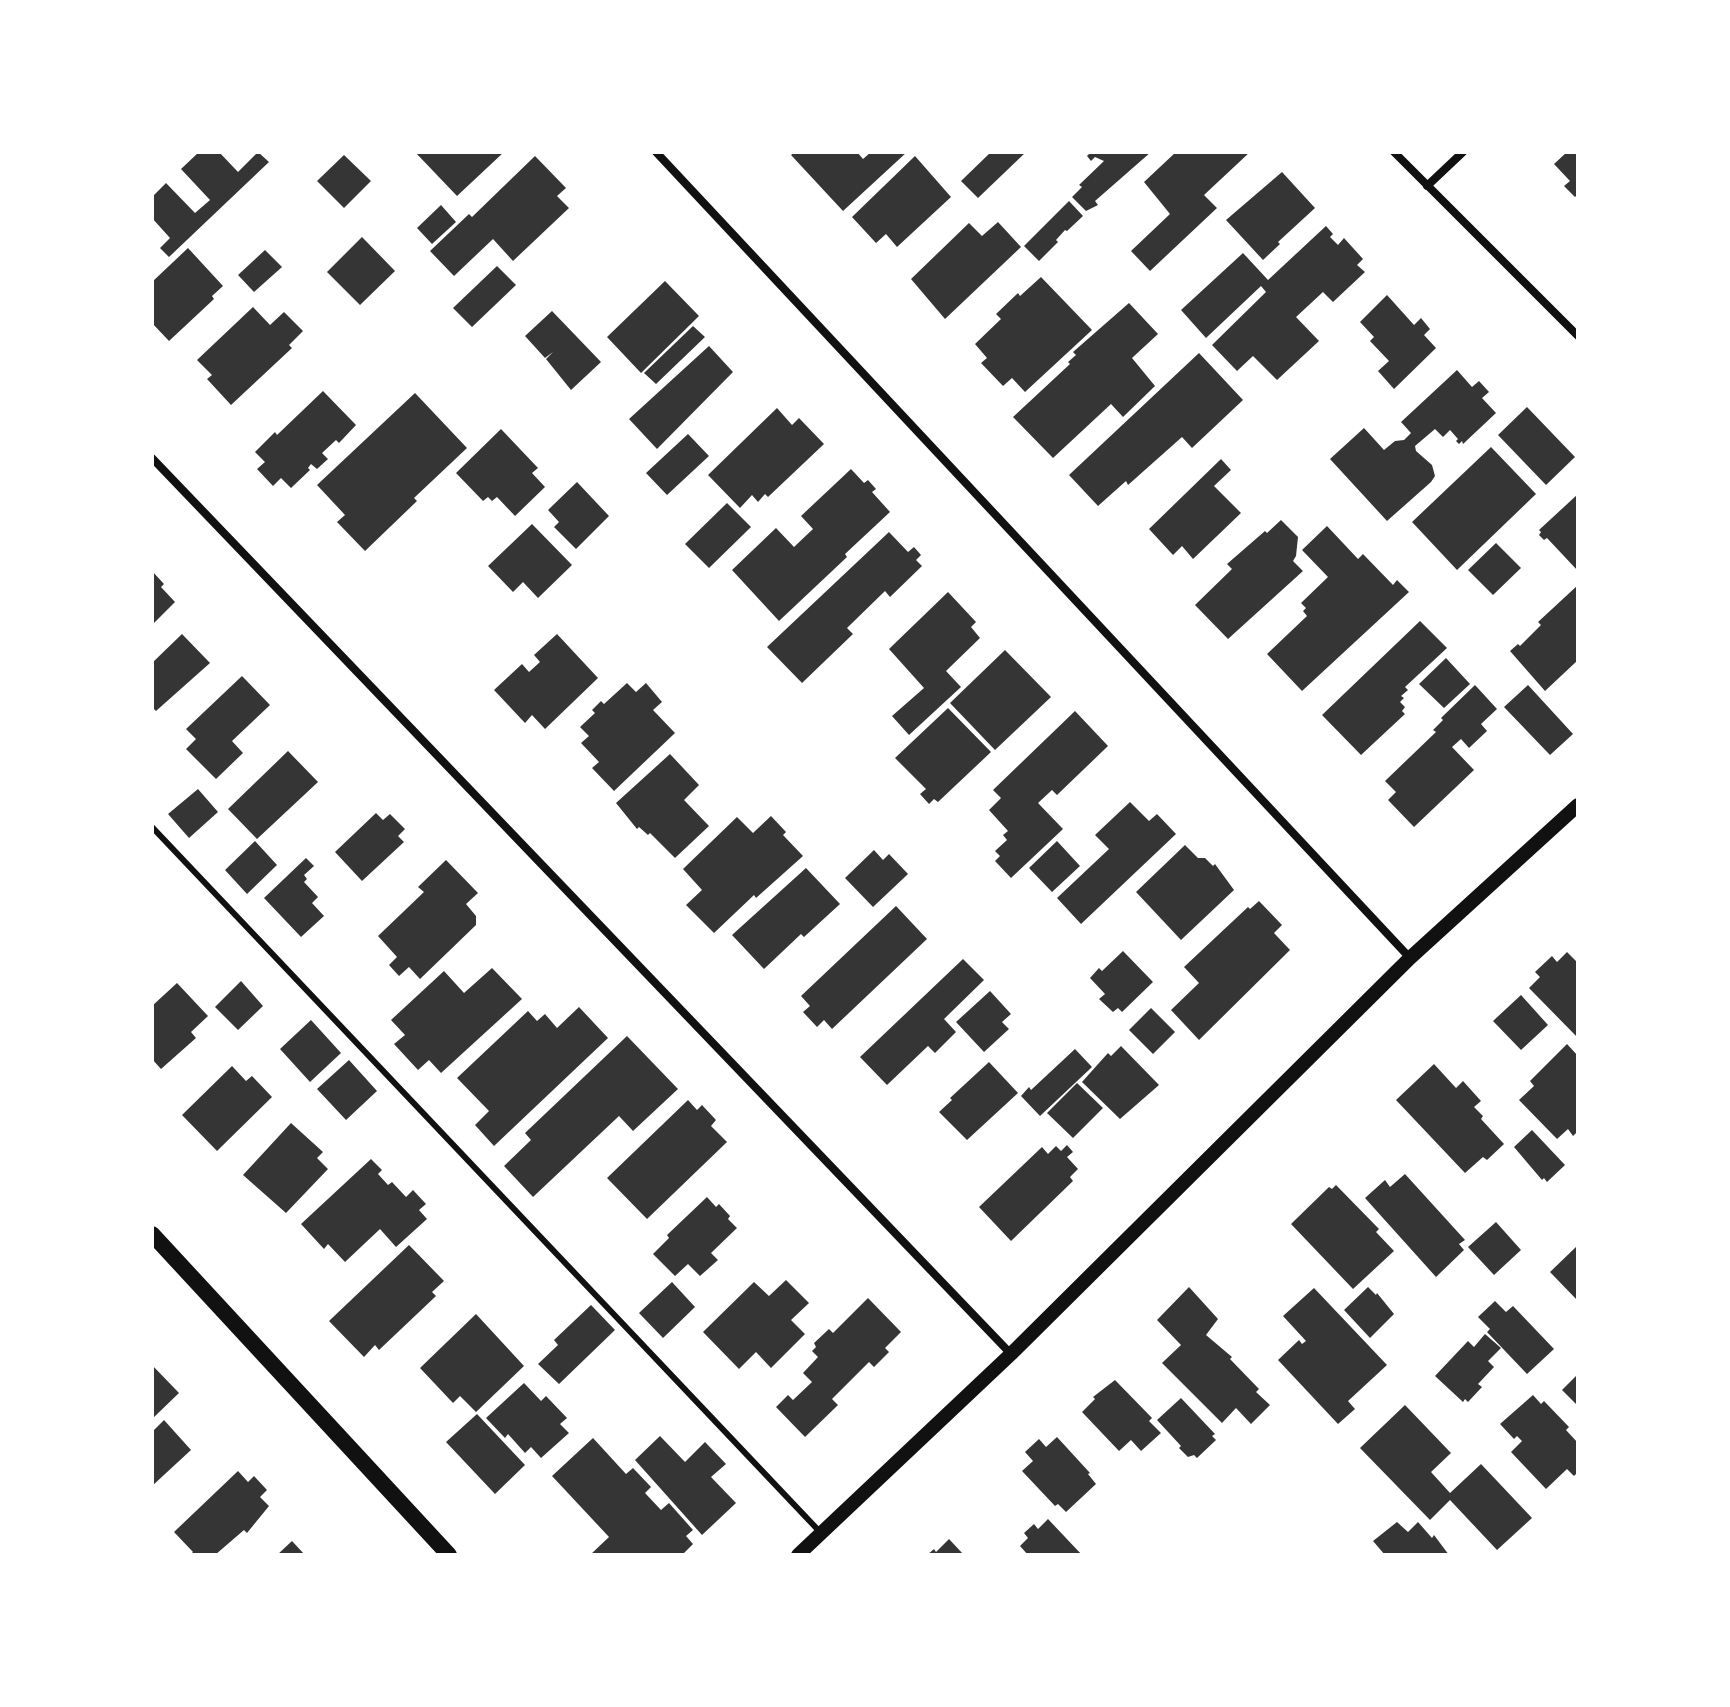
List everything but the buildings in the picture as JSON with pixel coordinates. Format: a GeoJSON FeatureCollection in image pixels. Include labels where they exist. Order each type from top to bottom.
{"type":"FeatureCollection","features":[{"type":"Feature","properties":{"kind":"main road"},"geometry":{"type":"LineString","coordinates":[[158,1243],[449,1555]]}},
{"type":"Feature","properties":{"kind":"street"},"geometry":{"type":"LineString","coordinates":[[656,152],[1410,958]]}},
{"type":"Feature","properties":{"kind":"street"},"geometry":{"type":"LineString","coordinates":[[1394,152],[1578,336]]}},
{"type":"Feature","properties":{"kind":"street"},"geometry":{"type":"LineString","coordinates":[[1427,186],[1463,152]]}},
{"type":"Feature","properties":{"kind":"street"},"geometry":{"type":"LineString","coordinates":[[152,458],[1011,1354]]}},
{"type":"Feature","properties":{"kind":"street"},"geometry":{"type":"LineString","coordinates":[[798,1555],[1011,1354],[1410,958],[1578,805]]}},
{"type":"Feature","properties":{"kind":"lane"},"geometry":{"type":"LineString","coordinates":[[152,827],[821,1533]]}}]}
